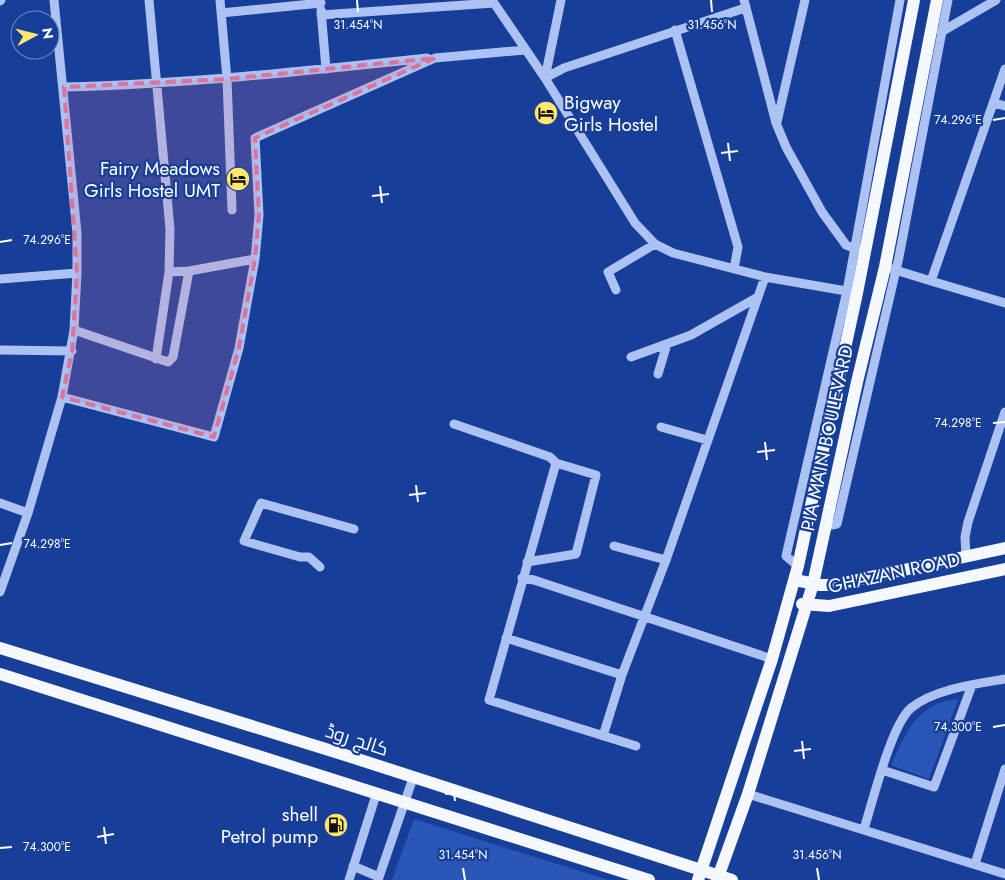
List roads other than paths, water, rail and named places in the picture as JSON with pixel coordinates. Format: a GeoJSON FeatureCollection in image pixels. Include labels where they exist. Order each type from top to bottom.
{"type":"FeatureCollection","features":[{"type":"Feature","properties":{"kind":"main road","name":"PIA MAIN BOULEVARD"},"geometry":{"type":"LineString","coordinates":[[699,875],[790,601],[859,250],[914,0]]}},
{"type":"Feature","properties":{"kind":"main road","name":"PIA MAIN BOULEVARD"},"geometry":{"type":"LineString","coordinates":[[718,878],[748,794],[808,605],[827,526],[857,382],[891,269],[937,0]]}},
{"type":"Feature","properties":{"kind":"main road","name":"GHAZAN ROAD"},"geometry":{"type":"LineString","coordinates":[[795,580],[813,584],[834,585],[1005,548]]}},
{"type":"Feature","properties":{"kind":"main road","name":"GHAZAN ROAD"},"geometry":{"type":"LineString","coordinates":[[790,601],[808,605],[829,606],[1005,569]]}},
{"type":"Feature","properties":{"kind":"main road","name":"کالج روڈ"},"geometry":{"type":"LineString","coordinates":[[0,648],[413,778],[699,875],[718,878]]}},
{"type":"Feature","properties":{"kind":"main road"},"geometry":{"type":"LineString","coordinates":[[0,674],[376,795],[650,880]]}},
{"type":"Feature","properties":{"kind":"main road"},"geometry":{"type":"LineString","coordinates":[[718,878],[732,880]]}},
{"type":"Feature","properties":{"kind":"street"},"geometry":{"type":"LineString","coordinates":[[0,592],[28,513],[62,397],[72,351],[74,330],[78,274],[77,233],[54,0]]}},
{"type":"Feature","properties":{"kind":"street"},"geometry":{"type":"LineString","coordinates":[[149,0],[170,229],[168,272],[156,359]]}},
{"type":"Feature","properties":{"kind":"street"},"geometry":{"type":"LineString","coordinates":[[220,0],[227,79],[231,179]]}},
{"type":"Feature","properties":{"kind":"street"},"geometry":{"type":"LineString","coordinates":[[546,78],[561,0]]}},
{"type":"Feature","properties":{"kind":"street"},"geometry":{"type":"LineString","coordinates":[[776,124],[805,0]]}},
{"type":"Feature","properties":{"kind":"street"},"geometry":{"type":"LineString","coordinates":[[546,78],[564,68],[745,4],[776,124],[799,174],[846,246],[859,250],[900,0]]}},
{"type":"Feature","properties":{"kind":"street"},"geometry":{"type":"LineString","coordinates":[[948,0],[891,269],[1005,303]]}},
{"type":"Feature","properties":{"kind":"street"},"geometry":{"type":"LineString","coordinates":[[941,32],[996,0]]}},
{"type":"Feature","properties":{"kind":"street"},"geometry":{"type":"LineString","coordinates":[[221,13],[321,2],[326,69]]}},
{"type":"Feature","properties":{"kind":"street"},"geometry":{"type":"LineString","coordinates":[[322,15],[493,2],[546,78],[635,223],[655,244],[673,253],[765,277],[852,292]]}},
{"type":"Feature","properties":{"kind":"street"},"geometry":{"type":"LineString","coordinates":[[675,30],[738,247],[734,268]]}},
{"type":"Feature","properties":{"kind":"street"},"geometry":{"type":"LineString","coordinates":[[64,87],[158,84],[227,79],[525,50]]}},
{"type":"Feature","properties":{"kind":"street"},"geometry":{"type":"LineString","coordinates":[[62,397],[210,438],[214,437],[239,348],[255,259],[258,215],[255,138],[435,58]]}},
{"type":"Feature","properties":{"kind":"street"},"geometry":{"type":"LineString","coordinates":[[931,280],[1005,69]]}},
{"type":"Feature","properties":{"kind":"street"},"geometry":{"type":"LineString","coordinates":[[994,103],[1005,106]]}},
{"type":"Feature","properties":{"kind":"street"},"geometry":{"type":"LineString","coordinates":[[616,290],[608,272],[655,244]]}},
{"type":"Feature","properties":{"kind":"street"},"geometry":{"type":"LineString","coordinates":[[168,272],[189,271],[255,259]]}},
{"type":"Feature","properties":{"kind":"street"},"geometry":{"type":"LineString","coordinates":[[74,330],[168,362],[173,357],[189,271]]}},
{"type":"Feature","properties":{"kind":"street"},"geometry":{"type":"LineString","coordinates":[[0,279],[78,274]]}},
{"type":"Feature","properties":{"kind":"street"},"geometry":{"type":"LineString","coordinates":[[603,736],[622,675],[666,560],[765,277]]}},
{"type":"Feature","properties":{"kind":"street"},"geometry":{"type":"LineString","coordinates":[[631,357],[712,325],[758,297]]}},
{"type":"Feature","properties":{"kind":"street"},"geometry":{"type":"LineString","coordinates":[[658,374],[667,344]]}},
{"type":"Feature","properties":{"kind":"street"},"geometry":{"type":"LineString","coordinates":[[0,350],[72,351]]}},
{"type":"Feature","properties":{"kind":"street"},"geometry":{"type":"LineString","coordinates":[[966,556],[965,537],[968,522],[1002,432],[1005,412]]}},
{"type":"Feature","properties":{"kind":"street"},"geometry":{"type":"LineString","coordinates":[[454,424],[550,457],[556,463],[596,475],[576,554],[527,562]]}},
{"type":"Feature","properties":{"kind":"street"},"geometry":{"type":"LineString","coordinates":[[661,427],[707,440]]}},
{"type":"Feature","properties":{"kind":"street"},"geometry":{"type":"LineString","coordinates":[[556,463],[489,700],[636,746]]}},
{"type":"Feature","properties":{"kind":"street"},"geometry":{"type":"LineString","coordinates":[[0,503],[28,513]]}},
{"type":"Feature","properties":{"kind":"street"},"geometry":{"type":"LineString","coordinates":[[320,567],[309,557],[300,557],[244,541],[261,503],[354,529]]}},
{"type":"Feature","properties":{"kind":"street"},"geometry":{"type":"LineString","coordinates":[[614,546],[666,560]]}},
{"type":"Feature","properties":{"kind":"street"},"geometry":{"type":"LineString","coordinates":[[522,578],[534,580],[772,659]]}},
{"type":"Feature","properties":{"kind":"street"},"geometry":{"type":"LineString","coordinates":[[506,638],[622,675]]}},
{"type":"Feature","properties":{"kind":"street"},"geometry":{"type":"LineString","coordinates":[[864,829],[892,739],[910,708],[946,690],[1005,678]]}},
{"type":"Feature","properties":{"kind":"street"},"geometry":{"type":"LineString","coordinates":[[882,770],[934,787],[972,685]]}},
{"type":"Feature","properties":{"kind":"street"},"geometry":{"type":"LineString","coordinates":[[975,864],[1005,769]]}},
{"type":"Feature","properties":{"kind":"street"},"geometry":{"type":"LineString","coordinates":[[353,866],[379,878],[413,778]]}},
{"type":"Feature","properties":{"kind":"street"},"geometry":{"type":"LineString","coordinates":[[748,794],[1005,874]]}},
{"type":"Feature","properties":{"kind":"street"},"geometry":{"type":"LineString","coordinates":[[349,880],[376,795]]}},
{"type":"Feature","properties":{"kind":"place","name":"Bigway Girls Hostel"},"geometry":{"type":"Point","coordinates":[546,113]}},
{"type":"Feature","properties":{"kind":"place","name":"Fairy Meadows Girls Hostel UMT"},"geometry":{"type":"Point","coordinates":[238,179]}},
{"type":"Feature","properties":{"kind":"place","name":"shell Petrol pump"},"geometry":{"type":"Point","coordinates":[336,825]}}]}
